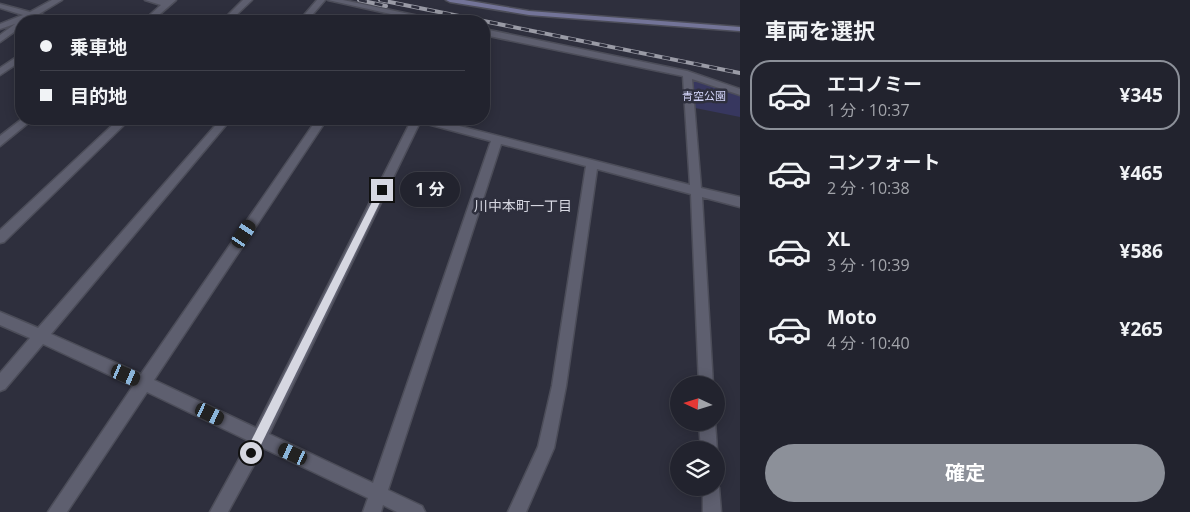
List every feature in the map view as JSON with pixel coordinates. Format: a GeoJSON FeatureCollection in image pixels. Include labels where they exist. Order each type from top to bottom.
{"type":"FeatureCollection","features":[{"type":"Feature","properties":{"kind":"street"},"geometry":{"type":"LineString","coordinates":[[32,14],[58,0]]}},
{"type":"Feature","properties":{"kind":"street"},"geometry":{"type":"LineString","coordinates":[[149,0],[170,2]]}},
{"type":"Feature","properties":{"kind":"street"},"geometry":{"type":"LineString","coordinates":[[232,15],[248,0]]}},
{"type":"Feature","properties":{"kind":"street"},"geometry":{"type":"LineString","coordinates":[[308,15],[322,0]]}},
{"type":"Feature","properties":{"kind":"street"},"geometry":{"type":"LineString","coordinates":[[332,0],[405,15]]}},
{"type":"Feature","properties":{"kind":"street"},"geometry":{"type":"LineString","coordinates":[[450,0],[529,13],[568,17],[740,29]]}},
{"type":"Feature","properties":{"kind":"street"},"geometry":{"type":"LineString","coordinates":[[154,15],[170,2]]}},
{"type":"Feature","properties":{"kind":"street"},"geometry":{"type":"LineString","coordinates":[[0,6],[36,15]]}},
{"type":"Feature","properties":{"kind":"street"},"geometry":{"type":"LineString","coordinates":[[0,28],[15,21]]}},
{"type":"Feature","properties":{"kind":"street"},"geometry":{"type":"LineString","coordinates":[[0,39],[15,28]]}},
{"type":"Feature","properties":{"kind":"street"},"geometry":{"type":"LineString","coordinates":[[490,33],[687,74],[740,92]]}},
{"type":"Feature","properties":{"kind":"street"},"geometry":{"type":"LineString","coordinates":[[0,72],[15,61]]}},
{"type":"Feature","properties":{"kind":"street"},"geometry":{"type":"LineString","coordinates":[[687,74],[696,190],[706,376]]}},
{"type":"Feature","properties":{"kind":"street"},"geometry":{"type":"LineString","coordinates":[[0,142],[21,125]]}},
{"type":"Feature","properties":{"kind":"street"},"geometry":{"type":"LineString","coordinates":[[0,238],[119,125]]}},
{"type":"Feature","properties":{"kind":"street"},"geometry":{"type":"LineString","coordinates":[[0,384],[221,125]]}},
{"type":"Feature","properties":{"kind":"street"},"geometry":{"type":"LineString","coordinates":[[57,512],[318,125]]}},
{"type":"Feature","properties":{"kind":"street"},"geometry":{"type":"LineString","coordinates":[[219,512],[259,438],[416,125]]}},
{"type":"Feature","properties":{"kind":"street"},"geometry":{"type":"LineString","coordinates":[[441,125],[740,202]]}},
{"type":"Feature","properties":{"kind":"street"},"geometry":{"type":"LineString","coordinates":[[372,512],[497,140]]}},
{"type":"Feature","properties":{"kind":"street"},"geometry":{"type":"LineString","coordinates":[[517,512],[546,448],[559,386],[592,165]]}},
{"type":"Feature","properties":{"kind":"street"},"geometry":{"type":"LineString","coordinates":[[0,318],[40,338],[144,383],[416,512]]}},
{"type":"Feature","properties":{"kind":"street"},"geometry":{"type":"LineString","coordinates":[[711,496],[712,512]]}},
{"type":"Feature","properties":{"kind":"green space","name":"青空公園"},"geometry":{"type":"Polygon","coordinates":[[[687,74],[740,92],[740,117],[690,107],[687,74]]]}},
{"type":"Feature","properties":{"kind":"railway"},"geometry":{"type":"LineString","coordinates":[[359,0],[386,6]]}},
{"type":"Feature","properties":{"kind":"railway"},"geometry":{"type":"LineString","coordinates":[[380,0],[454,15]]}},
{"type":"Feature","properties":{"kind":"railway"},"geometry":{"type":"LineString","coordinates":[[490,22],[740,73]]}},
{"type":"Feature","properties":{"kind":"district","name":"川中本町一丁目"},"geometry":{"type":"Point","coordinates":[523,205]}},
{"type":"Feature","properties":{"kind":"route"},"geometry":{"type":"LineString","coordinates":[[251,453],[382,190]]}}]}
